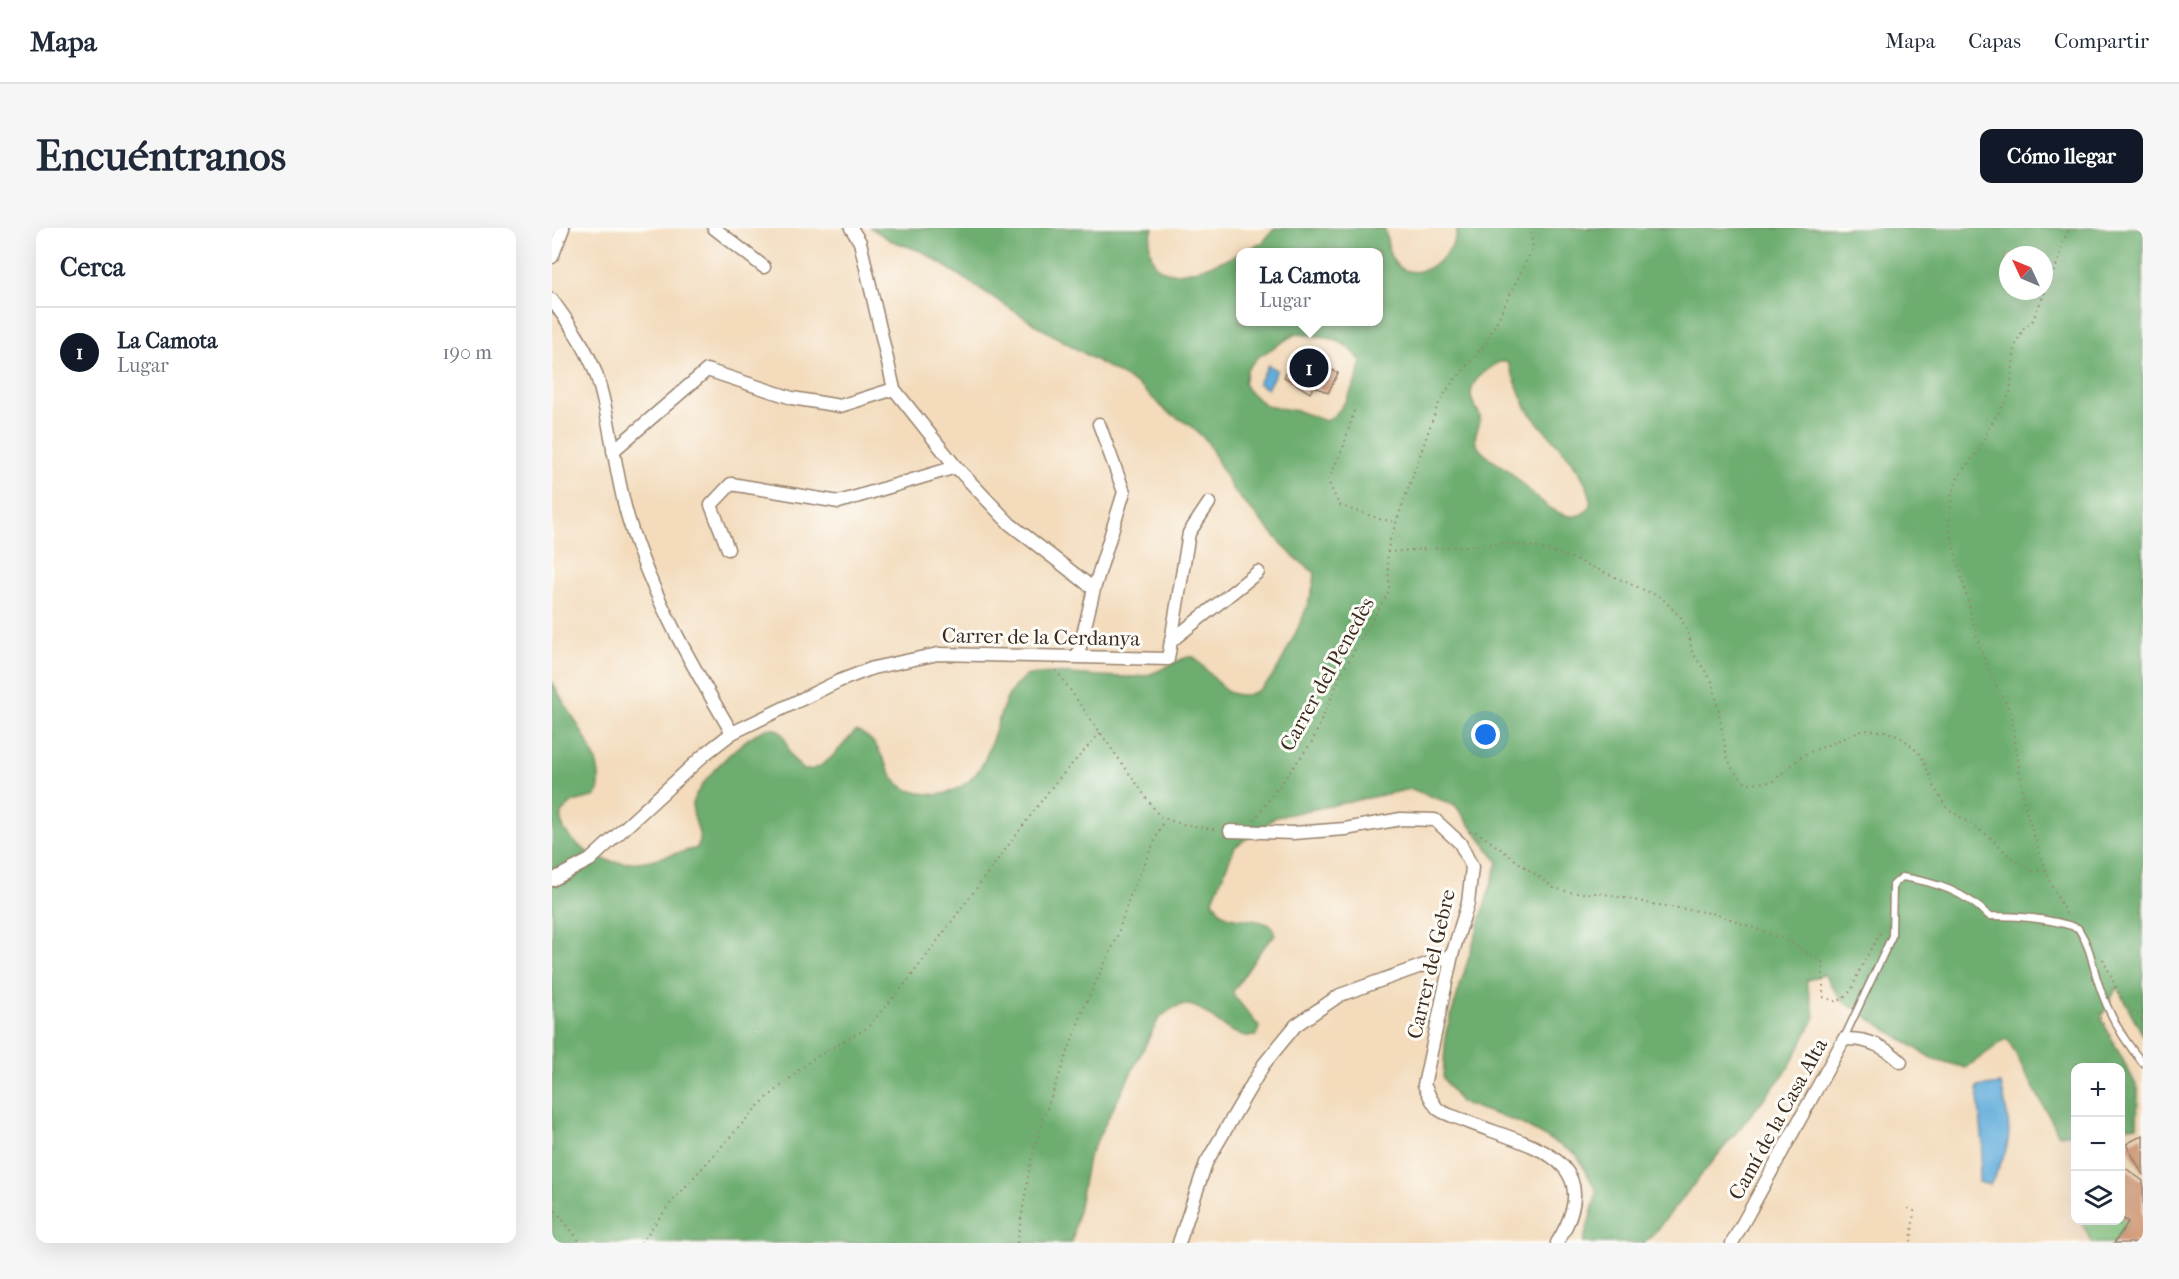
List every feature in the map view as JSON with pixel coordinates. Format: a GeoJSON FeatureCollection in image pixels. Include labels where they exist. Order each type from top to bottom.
{"type":"FeatureCollection","features":[{"type":"Feature","properties":{"kind":"street"},"geometry":{"type":"LineString","coordinates":[[552,257],[563,228]]}},
{"type":"Feature","properties":{"kind":"street"},"geometry":{"type":"LineString","coordinates":[[714,228],[764,267]]}},
{"type":"Feature","properties":{"kind":"street"},"geometry":{"type":"LineString","coordinates":[[850,228],[860,242],[894,389],[956,468],[1010,524],[1094,589]]}},
{"type":"Feature","properties":{"kind":"street"},"geometry":{"type":"LineString","coordinates":[[552,300],[596,374],[628,520],[648,574],[676,638],[732,733]]}},
{"type":"Feature","properties":{"kind":"street"},"geometry":{"type":"LineString","coordinates":[[613,452],[707,370],[792,398],[840,406],[894,389]]}},
{"type":"Feature","properties":{"kind":"street"},"geometry":{"type":"LineString","coordinates":[[1078,655],[1094,589],[1124,492],[1099,424]]}},
{"type":"Feature","properties":{"kind":"street"},"geometry":{"type":"LineString","coordinates":[[728,549],[711,505],[731,484],[838,502],[956,468]]}},
{"type":"Feature","properties":{"kind":"street"},"geometry":{"type":"LineString","coordinates":[[1171,641],[1190,533],[1209,503]]}},
{"type":"Feature","properties":{"kind":"street"},"geometry":{"type":"LineString","coordinates":[[1171,641],[1258,572]]}},
{"type":"Feature","properties":{"kind":"street","name":"Carrer de la Cerdanya"},"geometry":{"type":"LineString","coordinates":[[552,880],[590,860],[705,754],[732,733],[839,681],[873,668],[938,654],[1045,654],[1168,658],[1171,641]]}},
{"type":"Feature","properties":{"kind":"street"},"geometry":{"type":"LineString","coordinates":[[1230,831],[1293,833],[1345,829],[1401,819],[1435,820],[1442,827]]}},
{"type":"Feature","properties":{"kind":"street","name":"Carrer del Gebre"},"geometry":{"type":"LineString","coordinates":[[1442,827],[1460,843],[1472,867],[1468,903],[1452,955],[1424,1085],[1438,1109],[1547,1152],[1564,1165],[1576,1196],[1571,1221],[1557,1243]]}},
{"type":"Feature","properties":{"kind":"street"},"geometry":{"type":"LineString","coordinates":[[1179,1243],[1206,1163],[1264,1064],[1296,1025],[1340,995],[1452,955]]}},
{"type":"Feature","properties":{"kind":"street","name":"Camí de la Casa Alta"},"geometry":{"type":"LineString","coordinates":[[1732,1243],[1844,1039],[1866,1040],[1890,1050],[1901,1062]]}},
{"type":"Feature","properties":{"kind":"lane"},"geometry":{"type":"LineString","coordinates":[[1844,1039],[1892,936],[1893,885],[1902,877],[1926,880],[1957,892],[1976,903],[1989,916],[2018,916],[2059,922],[2077,928],[2091,950],[2099,986],[2123,1041],[2143,1063]]}},
{"type":"Feature","properties":{"kind":"path","name":"Carrer del Penedès"},"geometry":{"type":"LineString","coordinates":[[1245,832],[1312,742],[1342,672],[1389,591],[1389,580],[1385,567],[1387,552],[1437,407],[1448,388],[1486,343],[1533,248],[1530,228]]}},
{"type":"Feature","properties":{"kind":"path"},"geometry":{"type":"LineString","coordinates":[[2069,228],[2060,257],[2032,322],[2024,327],[2015,346],[2010,394],[1989,428],[1979,450],[1959,475],[1952,493],[1949,529],[1979,645],[2011,713],[2020,787],[2046,871],[2055,894],[2077,928]]}},
{"type":"Feature","properties":{"kind":"path"},"geometry":{"type":"LineString","coordinates":[[1354,411],[1343,448],[1328,481],[1339,505],[1380,519],[1397,522]]}},
{"type":"Feature","properties":{"kind":"path"},"geometry":{"type":"LineString","coordinates":[[1387,552],[1518,544],[1577,560],[1662,598],[1681,618],[1690,639],[1691,650],[1713,683],[1727,757],[1734,771],[1746,783],[1773,782],[1803,755],[1864,730],[1886,731],[1904,739],[1921,755],[1935,789],[1947,808],[1987,834],[2014,860],[2032,871],[2046,871]]}},
{"type":"Feature","properties":{"kind":"path"},"geometry":{"type":"LineString","coordinates":[[1045,654],[1164,820],[1230,831]]}},
{"type":"Feature","properties":{"kind":"path"},"geometry":{"type":"LineString","coordinates":[[641,1243],[669,1205],[758,1106],[811,1060],[867,1028],[906,983],[1054,784],[1100,733]]}},
{"type":"Feature","properties":{"kind":"path"},"geometry":{"type":"LineString","coordinates":[[1017,1243],[1031,1161],[1043,1119],[1085,1005],[1116,940],[1129,898],[1164,820]]}},
{"type":"Feature","properties":{"kind":"path"},"geometry":{"type":"LineString","coordinates":[[1442,827],[1476,832],[1554,888],[1574,893],[1600,893],[1717,914],[1765,930],[1808,951],[1823,963],[1823,997],[1838,1002],[1851,991],[1859,971],[1870,971]]}},
{"type":"Feature","properties":{"kind":"path"},"geometry":{"type":"LineString","coordinates":[[2098,953],[2108,967],[2123,1002],[2143,1020]]}},
{"type":"Feature","properties":{"kind":"path"},"geometry":{"type":"LineString","coordinates":[[552,1206],[581,1243]]}},
{"type":"Feature","properties":{"kind":"path"},"geometry":{"type":"LineString","coordinates":[[1908,1208],[1914,1211],[1911,1243]]}},
{"type":"Feature","properties":{"kind":"green space"},"geometry":{"type":"Polygon","coordinates":[[[871,228],[1153,228],[1150,244],[1151,256],[1159,268],[1169,272],[1181,273],[1207,267],[1236,256],[1236,326],[1383,326],[1383,248],[1252,248],[1262,243],[1275,228],[1384,228],[1392,259],[1404,270],[1414,272],[1435,265],[1443,257],[1451,248],[1457,228],[2143,228],[2143,1035],[2117,987],[2101,1018],[2124,1063],[2071,1063],[2071,1134],[2059,1135],[2007,1038],[1966,1068],[1931,1058],[1841,1000],[1824,974],[1806,981],[1815,1017],[1788,1069],[1650,1238],[1644,1243],[1583,1243],[1597,1192],[1576,1154],[1520,1123],[1460,1102],[1443,1078],[1446,1032],[1498,862],[1455,805],[1411,789],[1276,817],[1235,847],[1213,899],[1217,908],[1230,917],[1254,920],[1272,926],[1275,935],[1261,950],[1232,993],[1259,1027],[1256,1036],[1241,1035],[1196,1007],[1185,1005],[1173,1008],[1158,1020],[1088,1158],[1072,1243],[552,1243],[552,681],[593,753],[598,768],[599,783],[596,796],[573,802],[561,813],[561,822],[568,835],[588,852],[603,859],[633,863],[697,848],[699,836],[693,815],[696,794],[728,756],[755,734],[767,729],[780,731],[791,756],[804,770],[819,767],[826,762],[856,731],[875,745],[898,783],[907,789],[921,793],[944,794],[968,782],[980,769],[988,753],[1005,702],[1026,676],[1053,673],[1115,677],[1143,676],[1183,659],[1194,657],[1226,691],[1239,695],[1250,694],[1260,689],[1269,681],[1283,659],[1310,598],[1315,573],[1293,556],[1233,490],[1207,441],[1190,425],[1166,411],[1140,386],[1036,325],[923,252],[890,240],[871,228]],[[1295,334],[1258,357],[1247,369],[1244,383],[1248,390],[1266,406],[1298,411],[1326,421],[1338,411],[1349,395],[1361,362],[1349,348],[1341,343],[1315,335],[1295,334]],[[1499,362],[1483,373],[1472,387],[1472,400],[1480,417],[1475,436],[1478,447],[1554,510],[1575,516],[1585,512],[1590,505],[1590,497],[1585,482],[1579,471],[1529,412],[1507,362],[1499,362]]]}},
{"type":"Feature","properties":{"kind":"green space"},"geometry":{"type":"Polygon","coordinates":[[[2125,1064],[2138,1089],[2137,1126],[2125,1128],[2125,1064]]]}},
{"type":"Feature","properties":{"kind":"green space"},"geometry":{"type":"Polygon","coordinates":[[[2125,1220],[2128,1222],[2114,1243],[2093,1243],[2083,1225],[2125,1225],[2125,1220]]]}},
{"type":"Feature","properties":{"kind":"water"},"geometry":{"type":"Polygon","coordinates":[[[1268,365],[1277,370],[1267,389],[1258,383],[1268,365]]]}},
{"type":"Feature","properties":{"kind":"water"},"geometry":{"type":"Polygon","coordinates":[[[2001,1084],[2009,1136],[2004,1157],[1990,1185],[1978,1182],[1983,1145],[1977,1087],[2001,1084]]]}},
{"type":"Feature","properties":{"kind":"building"},"geometry":{"type":"Polygon","coordinates":[[[1297,352],[1338,373],[1328,393],[1314,386],[1310,393],[1284,377],[1297,352]]]}},
{"type":"Feature","properties":{"kind":"building"},"geometry":{"type":"Polygon","coordinates":[[[2143,1135],[2143,1175],[2126,1144],[2143,1135]]]}},
{"type":"Feature","properties":{"kind":"building"},"geometry":{"type":"Polygon","coordinates":[[[2125,1168],[2143,1181],[2143,1243],[2114,1243],[2128,1222],[2125,1220],[2125,1168]]]}},
{"type":"Feature","properties":{"kind":"place","name":"La Camota"},"geometry":{"type":"Point","coordinates":[1309,368]}}]}
